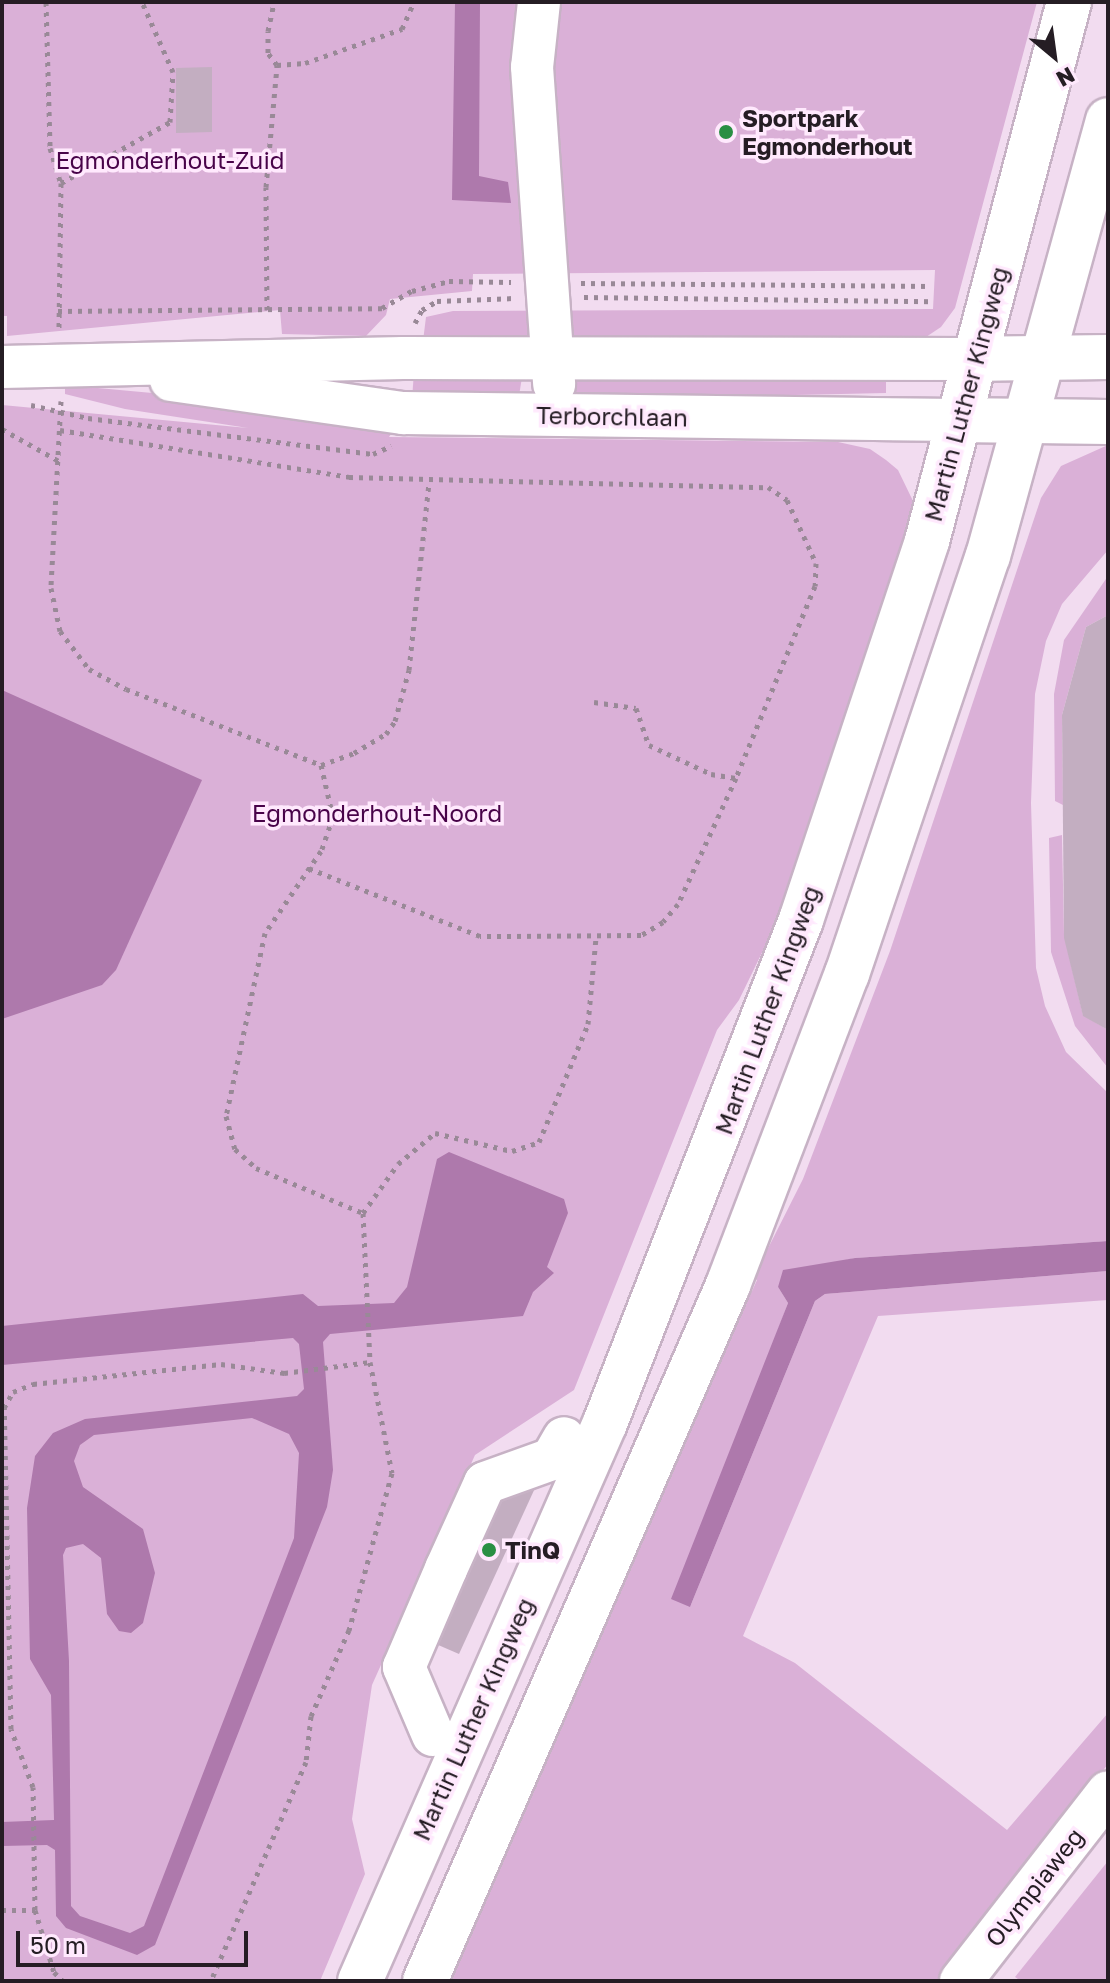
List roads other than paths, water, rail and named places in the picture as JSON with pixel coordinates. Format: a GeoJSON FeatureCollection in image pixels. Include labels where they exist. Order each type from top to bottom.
{"type":"FeatureCollection","features":[{"type":"Feature","properties":{"kind":"main road","name":"Martin Luther Kingweg"},"geometry":{"type":"LineString","coordinates":[[360,1981],[422,1832],[638,1341],[801,920],[927,541],[1069,2]]}},
{"type":"Feature","properties":{"kind":"main road"},"geometry":{"type":"LineString","coordinates":[[425,1981],[697,1359],[847,974],[983,571],[1108,120]]}},
{"type":"Feature","properties":{"kind":"main road","name":"Terborchlaan"},"geometry":{"type":"LineString","coordinates":[[974,359],[1108,357]]}},
{"type":"Feature","properties":{"kind":"main road","name":"Terborchlaan"},"geometry":{"type":"LineString","coordinates":[[958,420],[1108,422]]}},
{"type":"Feature","properties":{"kind":"main road"},"geometry":{"type":"LineString","coordinates":[[564,1438],[638,1341]]}},
{"type":"Feature","properties":{"kind":"main road"},"geometry":{"type":"LineString","coordinates":[[422,1832],[433,1735]]}},
{"type":"Feature","properties":{"kind":"street"},"geometry":{"type":"LineString","coordinates":[[539,2],[532,67],[555,416]]}},
{"type":"Feature","properties":{"kind":"street","name":"Terborchlaan"},"geometry":{"type":"LineString","coordinates":[[2,367],[119,368],[192,361],[552,358],[974,359]]}},
{"type":"Feature","properties":{"kind":"street","name":"Terborchlaan"},"geometry":{"type":"LineString","coordinates":[[119,368],[194,386],[403,413],[958,420]]}},
{"type":"Feature","properties":{"kind":"street"},"geometry":{"type":"LineString","coordinates":[[433,1735],[404,1667],[446,1569],[485,1483],[552,1459],[564,1438]]}},
{"type":"Feature","properties":{"kind":"street","name":"Olympiaweg"},"geometry":{"type":"LineString","coordinates":[[961,1981],[1108,1792]]}},
{"type":"Feature","properties":{"kind":"place","name":"Sportpark Egmonderhout"},"geometry":{"type":"Point","coordinates":[726,132]}},
{"type":"Feature","properties":{"kind":"place","name":"TinQ"},"geometry":{"type":"Point","coordinates":[489,1550]}},
{"type":"Feature","properties":{"kind":"park label","name":"Egmonderhout-Zuid"},"geometry":{"type":"Point","coordinates":[170,160]}},
{"type":"Feature","properties":{"kind":"park label","name":"Egmonderhout-Noord"},"geometry":{"type":"Point","coordinates":[377,813]}}]}
